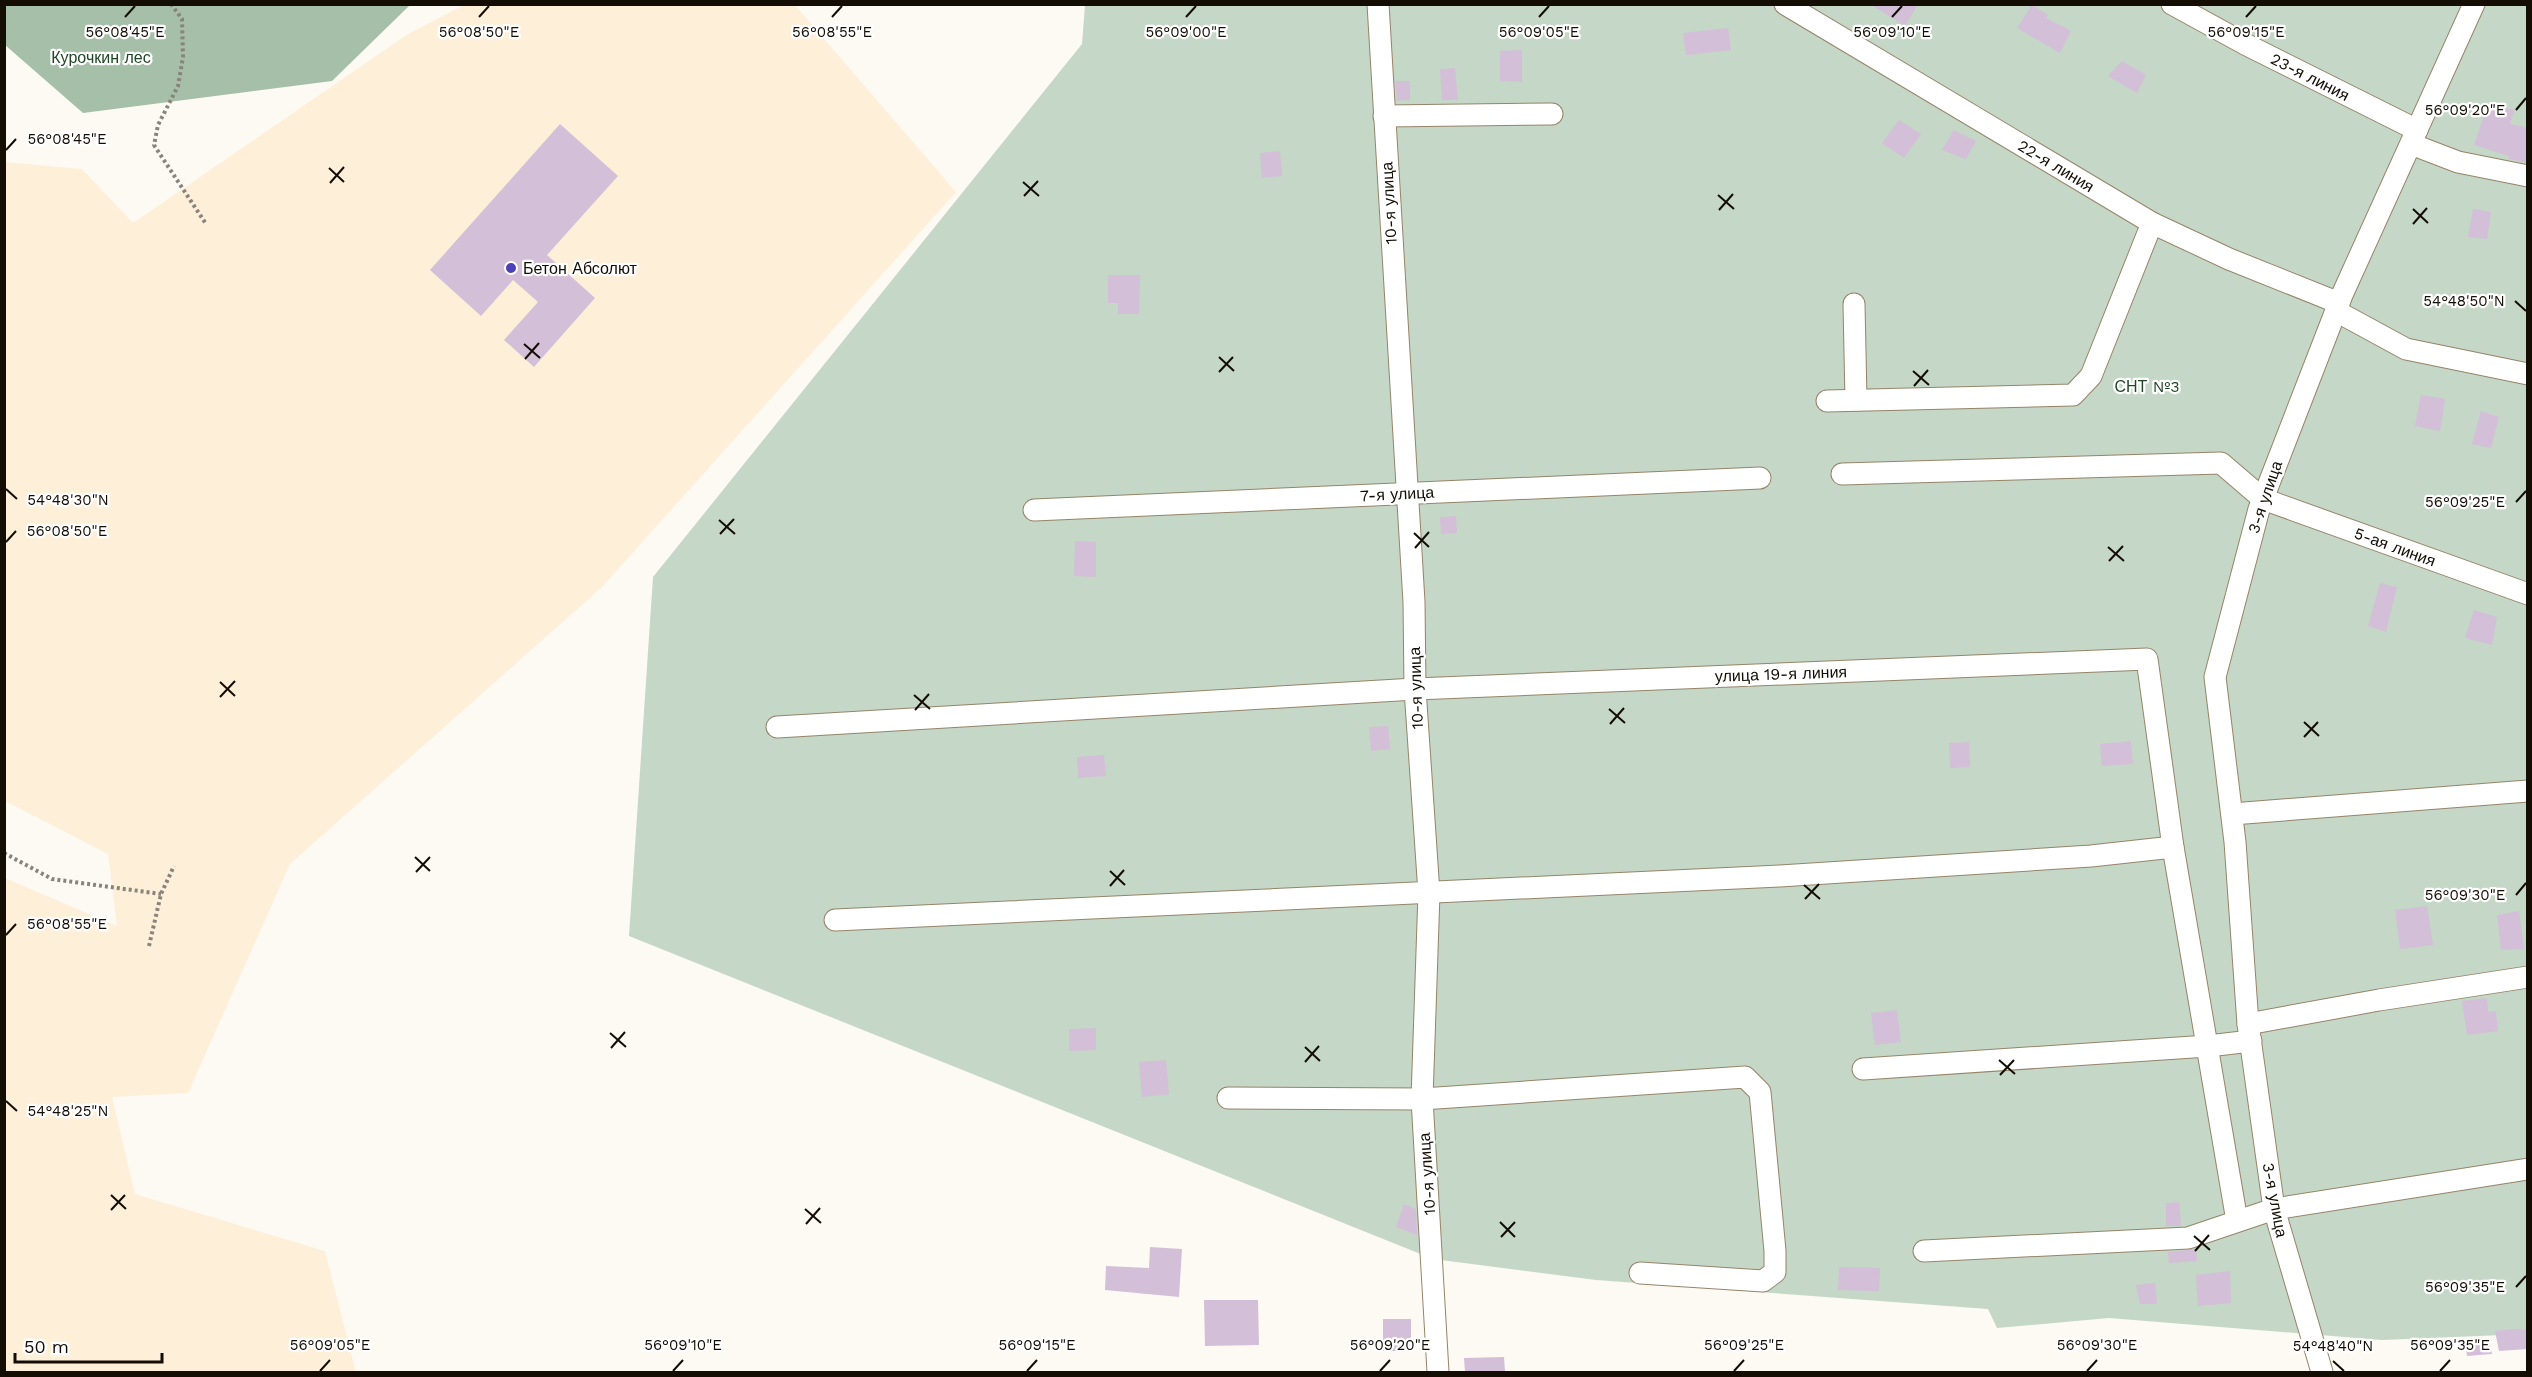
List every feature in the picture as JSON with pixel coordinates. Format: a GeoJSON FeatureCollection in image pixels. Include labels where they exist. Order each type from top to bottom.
{"type":"FeatureCollection","features":[{"type":"Feature","properties":{"kind":"street","name":"10-я улица"},"geometry":{"type":"LineString","coordinates":[[1378,4],[1414,602],[1415,689],[1429,893],[1422,1099],[1438,1372]]}},
{"type":"Feature","properties":{"kind":"street","name":"22-я линия"},"geometry":{"type":"LineString","coordinates":[[1785,4],[2152,223],[2337,307],[2406,349],[2528,374]]}},
{"type":"Feature","properties":{"kind":"street","name":"23-я линия"},"geometry":{"type":"LineString","coordinates":[[2172,4],[2458,162],[2528,176]]}},
{"type":"Feature","properties":{"kind":"street","name":"3-я улица"},"geometry":{"type":"LineString","coordinates":[[2322,1372],[2274,1209],[2249,1032],[2232,814],[2215,677],[2263,499],[2337,307],[2474,4]]}},
{"type":"Feature","properties":{"kind":"street"},"geometry":{"type":"LineString","coordinates":[[1384,116],[1552,114]]}},
{"type":"Feature","properties":{"kind":"street"},"geometry":{"type":"LineString","coordinates":[[1827,401],[2073,395],[2091,376],[2152,223]]}},
{"type":"Feature","properties":{"kind":"street"},"geometry":{"type":"LineString","coordinates":[[1854,304],[1856,400]]}},
{"type":"Feature","properties":{"kind":"street"},"geometry":{"type":"LineString","coordinates":[[1842,474],[2221,463],[2263,499]]}},
{"type":"Feature","properties":{"kind":"street","name":"7-я улица"},"geometry":{"type":"LineString","coordinates":[[1034,510],[1760,478]]}},
{"type":"Feature","properties":{"kind":"street","name":"5-ая линия"},"geometry":{"type":"LineString","coordinates":[[2263,499],[2528,594]]}},
{"type":"Feature","properties":{"kind":"street","name":"улица 19-я линия"},"geometry":{"type":"LineString","coordinates":[[777,726],[1415,689],[2146,658],[2173,847]]}},
{"type":"Feature","properties":{"kind":"street"},"geometry":{"type":"LineString","coordinates":[[2232,814],[2528,790]]}},
{"type":"Feature","properties":{"kind":"street"},"geometry":{"type":"LineString","coordinates":[[835,920],[1780,876],[2079,856],[2173,847],[2237,1221]]}},
{"type":"Feature","properties":{"kind":"street"},"geometry":{"type":"LineString","coordinates":[[1863,1069],[2208,1046],[2249,1032],[2379,999],[2528,977]]}},
{"type":"Feature","properties":{"kind":"street"},"geometry":{"type":"LineString","coordinates":[[1228,1098],[1422,1099],[1745,1077],[1760,1092],[1776,1251],[1775,1272],[1763,1281],[1640,1273]]}},
{"type":"Feature","properties":{"kind":"street"},"geometry":{"type":"LineString","coordinates":[[1924,1251],[2188,1238],[2274,1209],[2528,1169]]}},
{"type":"Feature","properties":{"kind":"path"},"geometry":{"type":"LineString","coordinates":[[171,4],[182,19],[183,57],[178,86],[158,125],[154,145],[206,224]]}},
{"type":"Feature","properties":{"kind":"path"},"geometry":{"type":"LineString","coordinates":[[4,853],[52,879],[161,894]]}},
{"type":"Feature","properties":{"kind":"path"},"geometry":{"type":"LineString","coordinates":[[149,946],[161,894],[174,866]]}},
{"type":"Feature","properties":{"kind":"shaded area"},"geometry":{"type":"Polygon","coordinates":[[[794,4],[956,192],[601,588],[290,864],[188,1093],[112,1097],[135,1194],[325,1251],[356,1372],[5,1372],[5,878],[117,926],[108,854],[5,801],[4,162],[82,169],[133,223],[408,34],[464,5],[794,4]]]}},
{"type":"Feature","properties":{"kind":"green space","name":"Курочкин лес"},"geometry":{"type":"Polygon","coordinates":[[[5,4],[410,5],[332,81],[83,113],[5,45],[5,4]]]}},
{"type":"Feature","properties":{"kind":"green space","name":"СНТ №3"},"geometry":{"type":"Polygon","coordinates":[[[1085,5],[2527,5],[2527,1334],[2382,1340],[2109,1318],[1997,1328],[1988,1309],[1596,1280],[1433,1259],[629,936],[653,577],[1082,44],[1085,5]]]}},
{"type":"Feature","properties":{"kind":"building"},"geometry":{"type":"Polygon","coordinates":[[[1870,4],[1918,4],[1905,26],[1870,4]]]}},
{"type":"Feature","properties":{"kind":"building"},"geometry":{"type":"Polygon","coordinates":[[[2032,5],[2048,15],[2046,18],[2071,31],[2060,53],[2017,28],[2032,5]]]}},
{"type":"Feature","properties":{"kind":"building"},"geometry":{"type":"Polygon","coordinates":[[[1728,28],[1731,50],[1686,55],[1683,33],[1728,28]]]}},
{"type":"Feature","properties":{"kind":"building"},"geometry":{"type":"Polygon","coordinates":[[[1522,50],[1522,82],[1500,81],[1500,51],[1522,50]]]}},
{"type":"Feature","properties":{"kind":"building"},"geometry":{"type":"Polygon","coordinates":[[[2122,61],[2146,75],[2137,93],[2108,76],[2122,61]]]}},
{"type":"Feature","properties":{"kind":"building"},"geometry":{"type":"Polygon","coordinates":[[[1455,68],[1458,100],[1442,100],[1440,69],[1455,68]]]}},
{"type":"Feature","properties":{"kind":"building"},"geometry":{"type":"Polygon","coordinates":[[[1395,81],[1410,81],[1410,100],[1397,101],[1395,81]]]}},
{"type":"Feature","properties":{"kind":"building"},"geometry":{"type":"Polygon","coordinates":[[[2488,104],[2514,110],[2510,124],[2528,128],[2528,163],[2508,159],[2509,156],[2474,145],[2488,104]]]}},
{"type":"Feature","properties":{"kind":"building"},"geometry":{"type":"Polygon","coordinates":[[[1899,120],[1921,134],[1904,158],[1882,143],[1899,120]]]}},
{"type":"Feature","properties":{"kind":"building"},"geometry":{"type":"Polygon","coordinates":[[[560,124],[618,176],[547,255],[595,298],[534,367],[504,340],[538,302],[513,280],[481,316],[430,270],[560,124]]]}},
{"type":"Feature","properties":{"kind":"building"},"geometry":{"type":"Polygon","coordinates":[[[1954,130],[1976,141],[1966,159],[1942,150],[1954,130]]]}},
{"type":"Feature","properties":{"kind":"building"},"geometry":{"type":"Polygon","coordinates":[[[1280,151],[1282,176],[1262,178],[1260,153],[1280,151]]]}},
{"type":"Feature","properties":{"kind":"building"},"geometry":{"type":"Polygon","coordinates":[[[2473,209],[2491,212],[2487,239],[2468,237],[2473,209]]]}},
{"type":"Feature","properties":{"kind":"building"},"geometry":{"type":"Polygon","coordinates":[[[1108,275],[1140,275],[1139,314],[1118,314],[1118,303],[1108,303],[1108,275]]]}},
{"type":"Feature","properties":{"kind":"building"},"geometry":{"type":"Polygon","coordinates":[[[2421,395],[2445,399],[2440,431],[2415,426],[2421,395]]]}},
{"type":"Feature","properties":{"kind":"building"},"geometry":{"type":"Polygon","coordinates":[[[2481,411],[2499,417],[2491,448],[2472,444],[2481,411]]]}},
{"type":"Feature","properties":{"kind":"building"},"geometry":{"type":"Polygon","coordinates":[[[1456,516],[1457,533],[1441,534],[1440,517],[1456,516]]]}},
{"type":"Feature","properties":{"kind":"building"},"geometry":{"type":"Polygon","coordinates":[[[1075,541],[1096,542],[1096,577],[1074,576],[1075,541]]]}},
{"type":"Feature","properties":{"kind":"building"},"geometry":{"type":"Polygon","coordinates":[[[2380,583],[2397,587],[2386,632],[2368,626],[2380,583]]]}},
{"type":"Feature","properties":{"kind":"building"},"geometry":{"type":"Polygon","coordinates":[[[2474,610],[2497,617],[2492,645],[2465,638],[2474,610]]]}},
{"type":"Feature","properties":{"kind":"building"},"geometry":{"type":"Polygon","coordinates":[[[1388,726],[1390,749],[1371,751],[1369,727],[1388,726]]]}},
{"type":"Feature","properties":{"kind":"building"},"geometry":{"type":"Polygon","coordinates":[[[2131,741],[2133,764],[2102,766],[2100,744],[2131,741]]]}},
{"type":"Feature","properties":{"kind":"building"},"geometry":{"type":"Polygon","coordinates":[[[1969,742],[1970,767],[1950,768],[1949,743],[1969,742]]]}},
{"type":"Feature","properties":{"kind":"building"},"geometry":{"type":"Polygon","coordinates":[[[1104,755],[1106,776],[1078,778],[1077,757],[1104,755]]]}},
{"type":"Feature","properties":{"kind":"building"},"geometry":{"type":"Polygon","coordinates":[[[2427,906],[2433,945],[2400,949],[2395,910],[2427,906]]]}},
{"type":"Feature","properties":{"kind":"building"},"geometry":{"type":"Polygon","coordinates":[[[2519,911],[2524,949],[2501,950],[2497,915],[2519,911]]]}},
{"type":"Feature","properties":{"kind":"building"},"geometry":{"type":"Polygon","coordinates":[[[2487,998],[2488,1012],[2496,1011],[2498,1031],[2467,1035],[2462,1001],[2487,998]]]}},
{"type":"Feature","properties":{"kind":"building"},"geometry":{"type":"Polygon","coordinates":[[[1897,1010],[1901,1042],[1875,1045],[1871,1013],[1897,1010]]]}},
{"type":"Feature","properties":{"kind":"building"},"geometry":{"type":"Polygon","coordinates":[[[1096,1028],[1096,1050],[1069,1051],[1069,1029],[1096,1028]]]}},
{"type":"Feature","properties":{"kind":"building"},"geometry":{"type":"Polygon","coordinates":[[[1166,1060],[1169,1094],[1142,1097],[1139,1062],[1166,1060]]]}},
{"type":"Feature","properties":{"kind":"building"},"geometry":{"type":"Polygon","coordinates":[[[2179,1202],[2181,1226],[2166,1226],[2166,1203],[2179,1202]]]}},
{"type":"Feature","properties":{"kind":"building"},"geometry":{"type":"Polygon","coordinates":[[[1404,1204],[1416,1209],[1417,1235],[1396,1227],[1404,1204]]]}},
{"type":"Feature","properties":{"kind":"building"},"geometry":{"type":"Polygon","coordinates":[[[1150,1247],[1182,1249],[1179,1297],[1105,1290],[1106,1266],[1149,1268],[1150,1247]]]}},
{"type":"Feature","properties":{"kind":"building"},"geometry":{"type":"Polygon","coordinates":[[[2196,1249],[2197,1261],[2169,1263],[2168,1252],[2196,1249]]]}},
{"type":"Feature","properties":{"kind":"building"},"geometry":{"type":"Polygon","coordinates":[[[1839,1267],[1880,1268],[1879,1291],[1838,1290],[1839,1267]]]}},
{"type":"Feature","properties":{"kind":"building"},"geometry":{"type":"Polygon","coordinates":[[[2230,1271],[2231,1303],[2198,1306],[2196,1275],[2230,1271]]]}},
{"type":"Feature","properties":{"kind":"building"},"geometry":{"type":"Polygon","coordinates":[[[2155,1283],[2157,1304],[2140,1304],[2136,1285],[2155,1283]]]}},
{"type":"Feature","properties":{"kind":"building"},"geometry":{"type":"Polygon","coordinates":[[[1204,1300],[1258,1300],[1259,1345],[1205,1346],[1204,1300]]]}},
{"type":"Feature","properties":{"kind":"building"},"geometry":{"type":"Polygon","coordinates":[[[1383,1319],[1411,1319],[1411,1351],[1383,1351],[1383,1319]]]}},
{"type":"Feature","properties":{"kind":"building"},"geometry":{"type":"Polygon","coordinates":[[[2528,1330],[2528,1349],[2499,1351],[2495,1331],[2528,1330]]]}},
{"type":"Feature","properties":{"kind":"building"},"geometry":{"type":"Polygon","coordinates":[[[2489,1339],[2492,1354],[2467,1356],[2465,1341],[2489,1339]]]}},
{"type":"Feature","properties":{"kind":"building"},"geometry":{"type":"Polygon","coordinates":[[[1504,1357],[1505,1372],[1465,1372],[1464,1358],[1504,1357]]]}},
{"type":"Feature","properties":{"kind":"place","name":"Бетон Абсолют"},"geometry":{"type":"Point","coordinates":[511,268]}}]}
